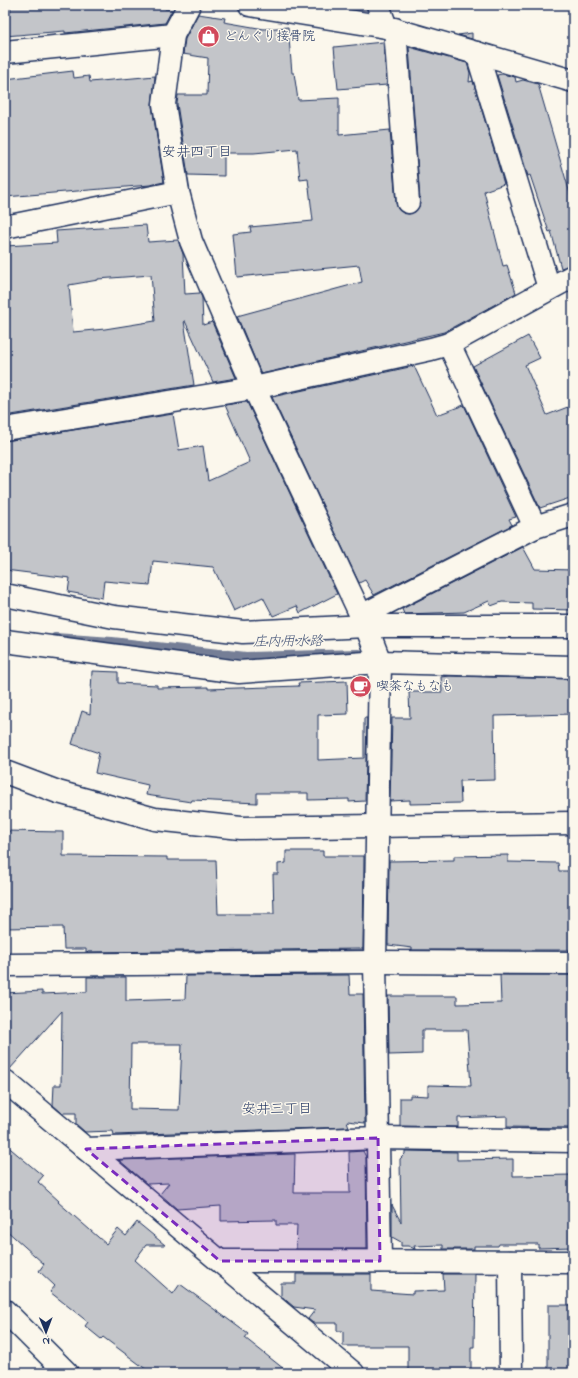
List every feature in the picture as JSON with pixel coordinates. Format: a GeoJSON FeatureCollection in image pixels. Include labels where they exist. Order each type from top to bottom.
{"type":"FeatureCollection","features":[{"type":"Feature","properties":{"kind":"street"},"geometry":{"type":"LineString","coordinates":[[189,5],[173,35],[164,104],[178,192],[191,241],[254,388],[364,621],[380,662],[375,962],[380,1261]]}},
{"type":"Feature","properties":{"kind":"street"},"geometry":{"type":"LineString","coordinates":[[250,5],[390,28],[573,81]]}},
{"type":"Feature","properties":{"kind":"street"},"geometry":{"type":"LineString","coordinates":[[378,5],[390,28],[408,202]]}},
{"type":"Feature","properties":{"kind":"street"},"geometry":{"type":"LineString","coordinates":[[5,52],[173,35]]}},
{"type":"Feature","properties":{"kind":"street"},"geometry":{"type":"LineString","coordinates":[[477,53],[549,288]]}},
{"type":"Feature","properties":{"kind":"street"},"geometry":{"type":"LineString","coordinates":[[5,227],[178,192]]}},
{"type":"Feature","properties":{"kind":"street"},"geometry":{"type":"LineString","coordinates":[[5,428],[254,388],[448,344],[573,276]]}},
{"type":"Feature","properties":{"kind":"street"},"geometry":{"type":"LineString","coordinates":[[448,344],[535,527]]}},
{"type":"Feature","properties":{"kind":"street"},"geometry":{"type":"LineString","coordinates":[[364,621],[535,527],[573,515]]}},
{"type":"Feature","properties":{"kind":"street"},"geometry":{"type":"LineString","coordinates":[[5,596],[114,617],[243,632],[364,621],[573,626]]}},
{"type":"Feature","properties":{"kind":"street"},"geometry":{"type":"LineString","coordinates":[[5,641],[239,672],[380,662],[573,666]]}},
{"type":"Feature","properties":{"kind":"street"},"geometry":{"type":"LineString","coordinates":[[5,772],[58,792],[155,819],[241,828],[573,823]]}},
{"type":"Feature","properties":{"kind":"street"},"geometry":{"type":"LineString","coordinates":[[5,965],[375,962],[573,963]]}},
{"type":"Feature","properties":{"kind":"street"},"geometry":{"type":"LineString","coordinates":[[5,1081],[353,1373]]}},
{"type":"Feature","properties":{"kind":"street"},"geometry":{"type":"LineString","coordinates":[[86,1149],[378,1138],[573,1141]]}},
{"type":"Feature","properties":{"kind":"street"},"geometry":{"type":"LineString","coordinates":[[220,1261],[573,1262]]}},
{"type":"Feature","properties":{"kind":"street"},"geometry":{"type":"LineString","coordinates":[[510,1262],[511,1373]]}},
{"type":"Feature","properties":{"kind":"street"},"geometry":{"type":"LineString","coordinates":[[5,1311],[67,1373]]}},
{"type":"Feature","properties":{"kind":"highlighted area"},"geometry":{"type":"Polygon","coordinates":[[[378,1138],[380,1261],[220,1261],[86,1149],[378,1138]]]}},
{"type":"Feature","properties":{"kind":"building"},"geometry":{"type":"Polygon","coordinates":[[[10,5],[165,5],[165,9],[172,10],[165,23],[65,33],[65,31],[5,36],[5,12],[11,11],[10,5]]]}},
{"type":"Feature","properties":{"kind":"building"},"geometry":{"type":"Polygon","coordinates":[[[198,14],[225,18],[224,22],[264,29],[288,27],[292,73],[294,73],[298,100],[339,98],[339,135],[390,130],[396,203],[398,209],[403,213],[409,214],[415,212],[419,207],[420,201],[409,47],[467,63],[470,73],[469,82],[473,81],[504,184],[484,191],[503,266],[507,265],[516,293],[444,332],[261,374],[237,316],[362,282],[359,265],[237,277],[233,234],[251,232],[250,227],[313,221],[308,179],[300,180],[297,149],[254,153],[224,153],[224,176],[188,175],[177,104],[178,95],[207,95],[208,58],[183,54],[185,39],[198,14]]]}},
{"type":"Feature","properties":{"kind":"building"},"geometry":{"type":"Polygon","coordinates":[[[472,33],[472,39],[458,35],[472,33]]]}},
{"type":"Feature","properties":{"kind":"building"},"geometry":{"type":"Polygon","coordinates":[[[383,42],[387,85],[338,89],[334,47],[383,42]]]}},
{"type":"Feature","properties":{"kind":"building"},"geometry":{"type":"Polygon","coordinates":[[[73,71],[74,78],[89,76],[90,82],[155,76],[152,106],[164,182],[150,185],[5,197],[5,79],[73,71]]]}},
{"type":"Feature","properties":{"kind":"building"},"geometry":{"type":"Polygon","coordinates":[[[502,74],[515,77],[516,82],[523,80],[538,84],[573,204],[573,264],[561,268],[551,231],[549,232],[530,175],[528,176],[497,75],[502,74]]]}},
{"type":"Feature","properties":{"kind":"building"},"geometry":{"type":"Polygon","coordinates":[[[146,225],[148,242],[178,240],[183,254],[185,294],[200,293],[202,298],[203,325],[212,322],[236,378],[213,382],[184,321],[194,385],[5,416],[5,246],[57,243],[56,231],[146,225]],[[151,275],[98,279],[69,285],[73,332],[105,329],[155,321],[151,275]]]}},
{"type":"Feature","properties":{"kind":"building"},"geometry":{"type":"Polygon","coordinates":[[[528,336],[540,358],[525,365],[547,415],[573,405],[573,497],[540,508],[473,366],[528,336]]]}},
{"type":"Feature","properties":{"kind":"building"},"geometry":{"type":"Polygon","coordinates":[[[414,366],[437,415],[464,405],[516,517],[509,519],[512,525],[374,595],[365,580],[359,583],[272,397],[414,366]]]}},
{"type":"Feature","properties":{"kind":"building"},"geometry":{"type":"Polygon","coordinates":[[[247,402],[337,594],[300,613],[297,606],[273,616],[263,597],[234,611],[213,567],[153,561],[150,585],[104,581],[102,598],[68,592],[70,578],[5,570],[5,441],[173,414],[179,450],[203,446],[208,481],[250,462],[225,405],[247,402]]]}},
{"type":"Feature","properties":{"kind":"building"},"geometry":{"type":"Polygon","coordinates":[[[523,547],[535,569],[573,570],[573,610],[532,609],[532,603],[502,602],[491,606],[489,601],[464,612],[404,614],[402,609],[523,547]]]}},
{"type":"Feature","properties":{"kind":"building"},"geometry":{"type":"Polygon","coordinates":[[[92,671],[118,672],[118,683],[157,685],[157,688],[208,687],[208,689],[299,686],[298,683],[347,681],[348,714],[318,715],[318,760],[364,758],[364,718],[367,718],[365,801],[349,802],[349,799],[308,800],[308,793],[257,793],[257,803],[192,800],[191,802],[146,795],[148,785],[95,773],[99,753],[72,744],[82,711],[90,714],[92,671]]]}},
{"type":"Feature","properties":{"kind":"building"},"geometry":{"type":"Polygon","coordinates":[[[441,677],[573,679],[573,714],[494,716],[495,780],[460,781],[461,803],[410,804],[410,800],[390,801],[392,718],[410,718],[409,692],[442,692],[441,677]]]}},
{"type":"Feature","properties":{"kind":"building"},"geometry":{"type":"Polygon","coordinates":[[[5,831],[63,832],[63,856],[167,857],[167,860],[216,860],[218,914],[274,914],[273,874],[278,874],[278,864],[286,863],[286,851],[323,851],[323,856],[364,856],[363,949],[86,952],[86,949],[64,949],[63,927],[5,928],[5,831]]]}},
{"type":"Feature","properties":{"kind":"building"},"geometry":{"type":"Polygon","coordinates":[[[508,855],[508,862],[558,863],[559,871],[573,871],[573,950],[412,950],[412,948],[388,945],[389,861],[454,860],[454,856],[508,855]]]}},
{"type":"Feature","properties":{"kind":"building"},"geometry":{"type":"Polygon","coordinates":[[[349,975],[350,994],[363,994],[365,1123],[347,1121],[349,1127],[114,1135],[113,1131],[85,1132],[76,1124],[76,1113],[62,1113],[53,1105],[54,1085],[61,1085],[62,1011],[9,1070],[5,1069],[5,993],[42,991],[42,994],[87,992],[87,977],[126,977],[126,1001],[185,999],[186,976],[349,975]],[[131,1044],[130,1109],[179,1110],[182,1044],[131,1044]]]}},
{"type":"Feature","properties":{"kind":"building"},"geometry":{"type":"Polygon","coordinates":[[[500,975],[573,975],[573,1128],[507,1127],[507,1116],[458,1118],[458,1127],[400,1126],[400,1098],[410,1098],[410,1095],[428,1096],[428,1085],[471,1086],[467,1030],[422,1030],[422,1054],[389,1055],[388,996],[457,996],[457,1004],[501,1003],[500,975]]]}},
{"type":"Feature","properties":{"kind":"building"},"geometry":{"type":"Polygon","coordinates":[[[5,1144],[43,1176],[38,1182],[59,1201],[58,1202],[106,1244],[118,1229],[126,1236],[137,1222],[165,1245],[146,1245],[135,1260],[173,1294],[180,1284],[248,1334],[245,1338],[289,1373],[151,1373],[103,1337],[101,1339],[85,1326],[88,1322],[50,1292],[55,1286],[39,1271],[44,1264],[5,1229],[5,1144]]]}},
{"type":"Feature","properties":{"kind":"building"},"geometry":{"type":"Polygon","coordinates":[[[363,1151],[366,1157],[367,1249],[296,1249],[297,1225],[276,1225],[276,1220],[221,1221],[221,1206],[177,1209],[160,1194],[169,1183],[147,1184],[119,1160],[295,1154],[294,1193],[350,1193],[349,1152],[363,1151]]]}},
{"type":"Feature","properties":{"kind":"building"},"geometry":{"type":"Polygon","coordinates":[[[405,1151],[457,1152],[457,1160],[513,1159],[513,1176],[573,1175],[573,1247],[538,1248],[538,1244],[499,1244],[498,1246],[474,1246],[474,1249],[443,1249],[443,1245],[414,1246],[415,1249],[408,1246],[401,1246],[401,1242],[392,1237],[392,1205],[401,1222],[400,1159],[405,1154],[405,1151]]]}},
{"type":"Feature","properties":{"kind":"building"},"geometry":{"type":"Polygon","coordinates":[[[296,1274],[371,1274],[371,1291],[413,1294],[413,1291],[444,1290],[443,1274],[475,1274],[474,1347],[471,1347],[471,1373],[408,1373],[408,1346],[343,1346],[343,1331],[337,1331],[337,1323],[313,1323],[308,1319],[315,1310],[294,1307],[281,1296],[281,1283],[296,1283],[296,1274]]]}},
{"type":"Feature","properties":{"kind":"building"},"geometry":{"type":"Polygon","coordinates":[[[548,1305],[573,1305],[573,1372],[548,1372],[548,1305]]]}},
{"type":"Feature","properties":{"kind":"waterway","name":"庄内用水路"},"geometry":{"type":"LineString","coordinates":[[55,637],[112,641],[246,656],[359,653]]}},
{"type":"Feature","properties":{"kind":"place","name":"どんぐり接骨院"},"geometry":{"type":"Point","coordinates":[208,36]}},
{"type":"Feature","properties":{"kind":"place","name":"喫茶なもなも"},"geometry":{"type":"Point","coordinates":[360,686]}},
{"type":"Feature","properties":{"kind":"district","name":"安井四丁目"},"geometry":{"type":"Point","coordinates":[197,152]}},
{"type":"Feature","properties":{"kind":"district","name":"安井三丁目"},"geometry":{"type":"Point","coordinates":[277,1109]}}]}
